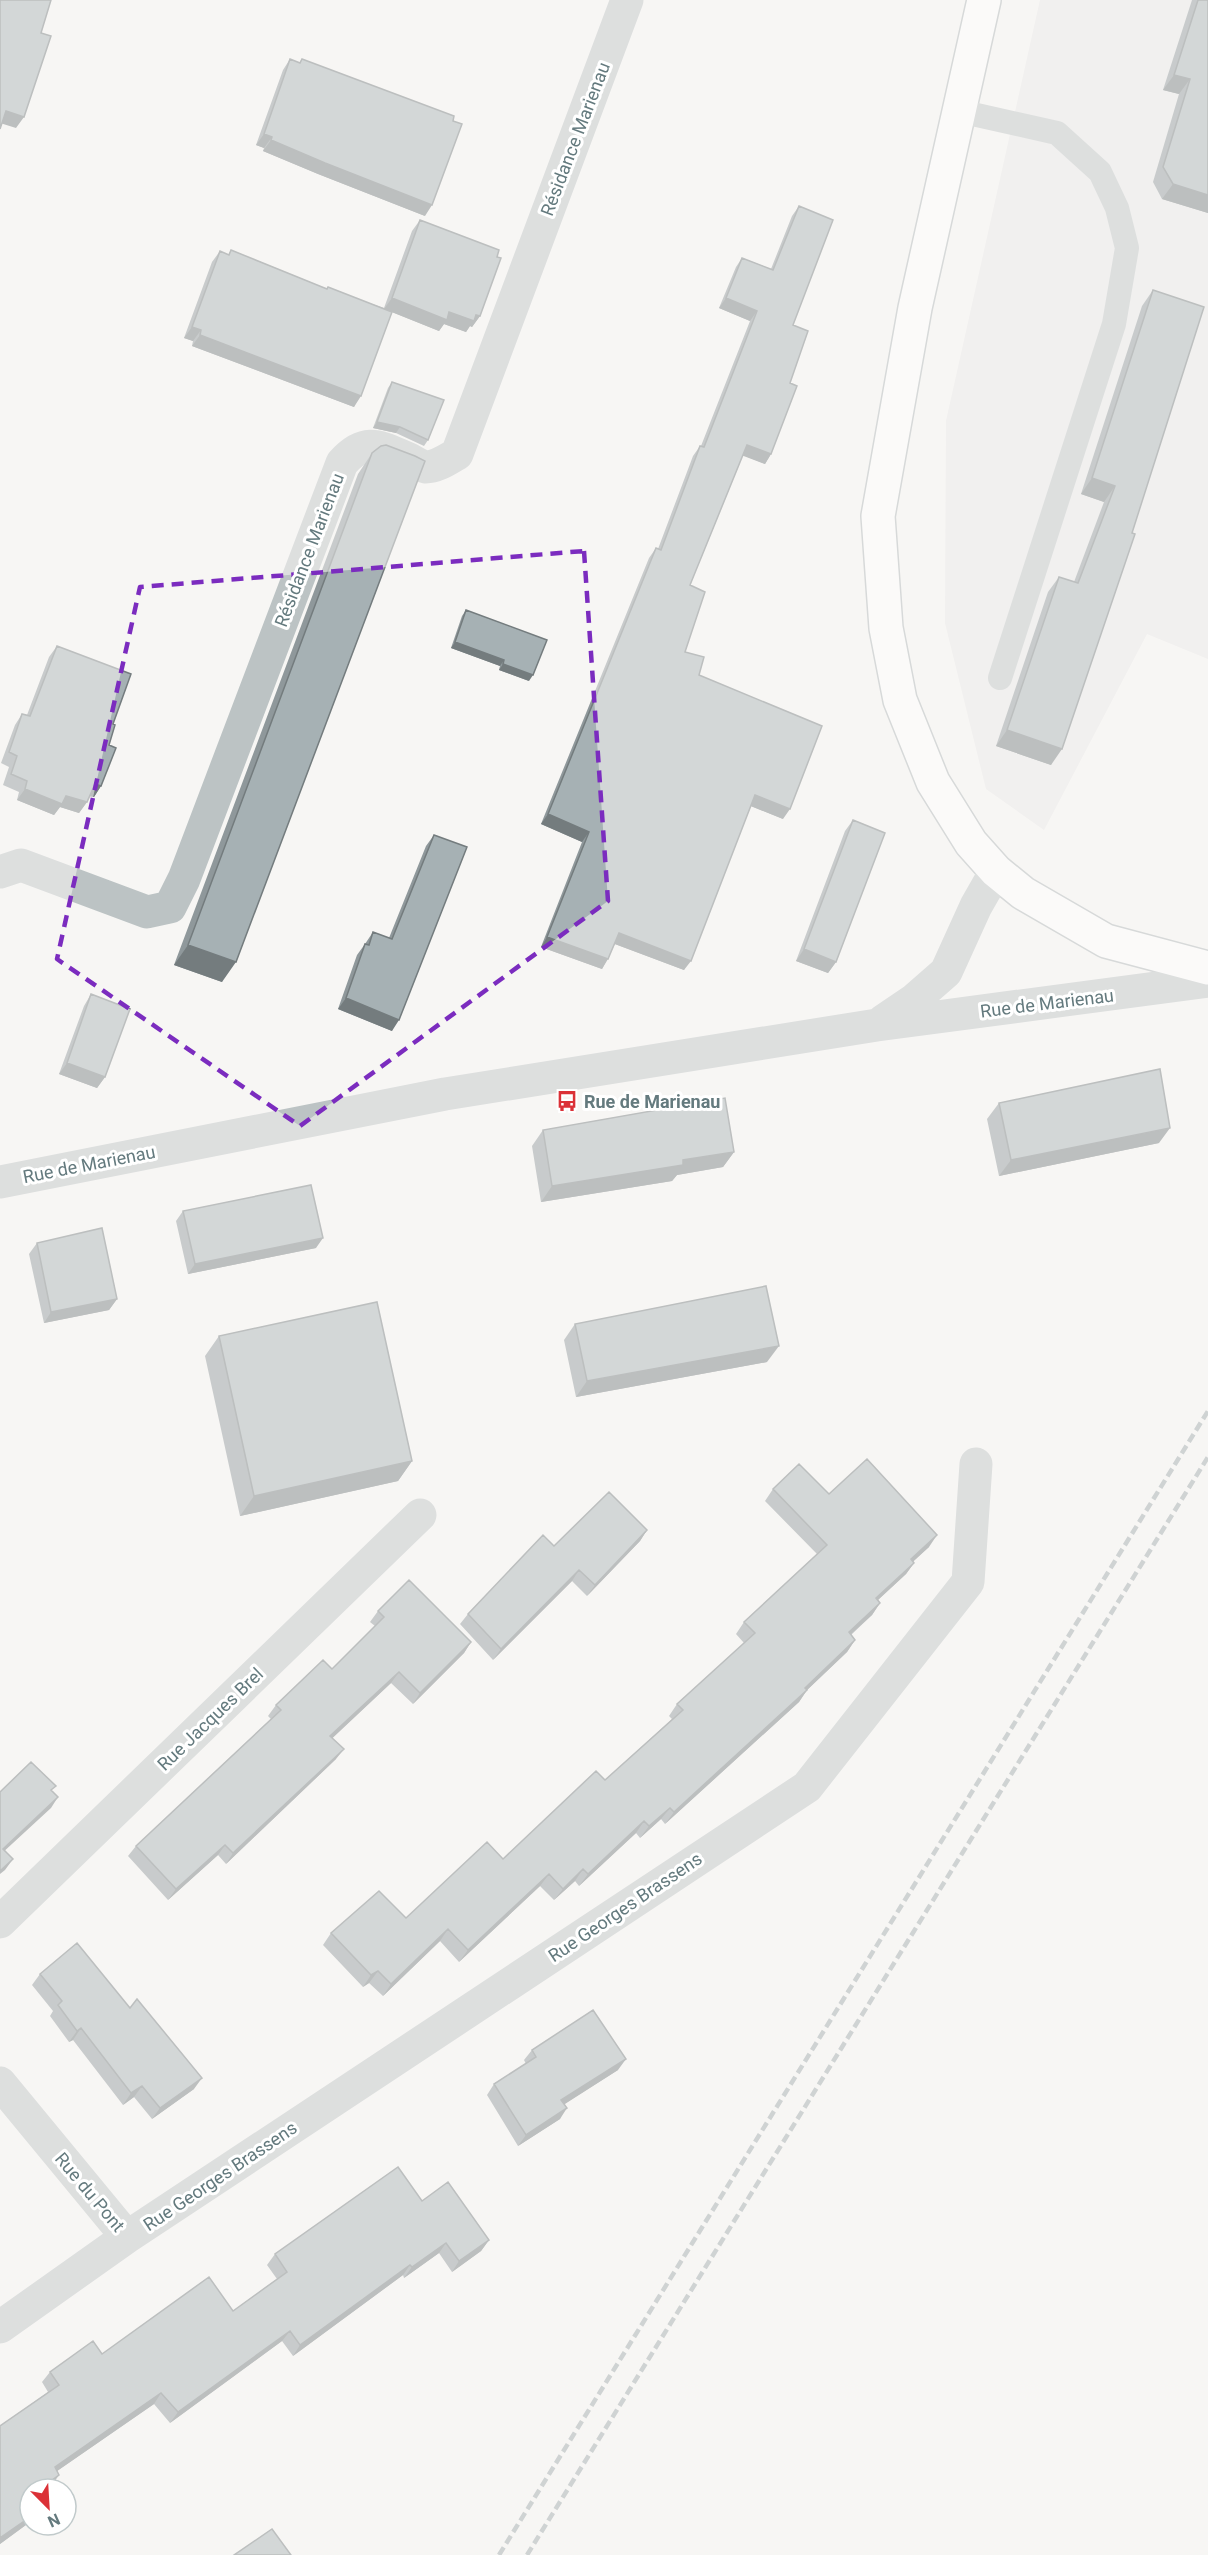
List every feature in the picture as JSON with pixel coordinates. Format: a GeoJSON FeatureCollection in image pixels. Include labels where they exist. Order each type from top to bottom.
{"type":"FeatureCollection","features":[{"type":"Feature","properties":{"kind":"main road"},"geometry":{"type":"LineString","coordinates":[[984,0],[915,308],[878,516],[886,628],[900,700],[933,782],[971,843],[996,871],[1023,893],[1106,941],[1208,968]]}},
{"type":"Feature","properties":{"kind":"street","name":"Résidance Marienau"},"geometry":{"type":"LineString","coordinates":[[0,872],[21,865],[147,912],[170,907],[184,879],[342,463],[353,450],[366,445],[381,447],[425,467],[439,464],[456,454],[627,0]]}},
{"type":"Feature","properties":{"kind":"street"},"geometry":{"type":"LineString","coordinates":[[877,1025],[914,1000],[946,972],[976,906],[996,871]]}},
{"type":"Feature","properties":{"kind":"street","name":"Rue de Marienau"},"geometry":{"type":"LineString","coordinates":[[0,1182],[445,1094],[877,1025],[1208,981]]}},
{"type":"Feature","properties":{"kind":"street","name":"Rue Georges Brassens"},"geometry":{"type":"LineString","coordinates":[[128,2237],[807,1787],[968,1582],[976,1464]]}},
{"type":"Feature","properties":{"kind":"street","name":"Rue Jacques Brel"},"geometry":{"type":"LineString","coordinates":[[0,1922],[420,1515]]}},
{"type":"Feature","properties":{"kind":"street","name":"Rue du Pont"},"geometry":{"type":"LineString","coordinates":[[0,2083],[128,2237],[0,2327]]}},
{"type":"Feature","properties":{"kind":"lane"},"geometry":{"type":"LineString","coordinates":[[959,111],[1057,133],[1100,172],[1117,208],[1127,248],[1114,324],[1000,678]]}},
{"type":"Feature","properties":{"kind":"highlighted area"},"geometry":{"type":"Polygon","coordinates":[[[584,551],[608,901],[300,1126],[57,959],[140,587],[584,551]]]}},
{"type":"Feature","properties":{"kind":"shaded area"},"geometry":{"type":"Polygon","coordinates":[[[1040,0],[1208,0],[1208,659],[1147,634],[1044,830],[986,789],[945,623],[946,421],[1040,0]]]}},
{"type":"Feature","properties":{"kind":"building"},"geometry":{"type":"Polygon","coordinates":[[[0,0],[51,0],[41,33],[51,36],[24,117],[6,111],[0,129],[0,0]]]}},
{"type":"Feature","properties":{"kind":"building"},"geometry":{"type":"Polygon","coordinates":[[[1198,0],[1208,0],[1208,195],[1173,184],[1163,167],[1190,79],[1174,75],[1198,0]]]}},
{"type":"Feature","properties":{"kind":"building"},"geometry":{"type":"Polygon","coordinates":[[[290,59],[300,63],[302,59],[454,116],[453,121],[462,124],[432,205],[325,163],[271,140],[272,137],[264,134],[290,59]]]}},
{"type":"Feature","properties":{"kind":"building"},"geometry":{"type":"Polygon","coordinates":[[[799,206],[833,220],[793,325],[808,331],[790,383],[797,386],[771,454],[747,445],[690,585],[705,592],[685,652],[704,657],[699,675],[822,726],[790,809],[755,795],[691,961],[619,933],[608,959],[547,937],[589,832],[548,814],[656,548],[661,550],[700,446],[704,447],[757,311],[726,298],[742,258],[773,270],[799,206]]]}},
{"type":"Feature","properties":{"kind":"building"},"geometry":{"type":"Polygon","coordinates":[[[420,220],[499,250],[497,257],[501,258],[480,316],[476,315],[474,321],[449,312],[447,320],[392,298],[420,220]]]}},
{"type":"Feature","properties":{"kind":"building"},"geometry":{"type":"Polygon","coordinates":[[[231,250],[327,289],[328,287],[392,312],[361,396],[200,335],[201,330],[192,327],[220,251],[229,255],[231,250]]]}},
{"type":"Feature","properties":{"kind":"building"},"geometry":{"type":"Polygon","coordinates":[[[1153,290],[1204,307],[1132,533],[1135,534],[1062,749],[1007,730],[1059,577],[1078,583],[1115,486],[1092,478],[1153,290]]]}},
{"type":"Feature","properties":{"kind":"building"},"geometry":{"type":"Polygon","coordinates":[[[392,382],[444,400],[428,440],[400,427],[377,422],[392,382]]]}},
{"type":"Feature","properties":{"kind":"building"},"geometry":{"type":"Polygon","coordinates":[[[386,445],[425,461],[236,962],[188,945],[372,453],[386,445]]]}},
{"type":"Feature","properties":{"kind":"building"},"geometry":{"type":"Polygon","coordinates":[[[466,610],[547,640],[533,675],[503,664],[504,660],[455,642],[466,610]]]}},
{"type":"Feature","properties":{"kind":"building"},"geometry":{"type":"Polygon","coordinates":[[[57,646],[131,674],[113,724],[115,725],[109,745],[116,748],[101,786],[95,784],[87,802],[66,796],[62,804],[25,789],[27,781],[11,774],[17,756],[9,752],[22,714],[30,716],[57,646]]]}},
{"type":"Feature","properties":{"kind":"building"},"geometry":{"type":"Polygon","coordinates":[[[853,820],[885,833],[836,962],[804,949],[853,820]]]}},
{"type":"Feature","properties":{"kind":"building"},"geometry":{"type":"Polygon","coordinates":[[[434,835],[467,847],[399,1020],[346,998],[365,944],[369,945],[373,932],[392,939],[434,835]]]}},
{"type":"Feature","properties":{"kind":"building"},"geometry":{"type":"Polygon","coordinates":[[[91,994],[130,1009],[105,1077],[67,1063],[91,994]]]}},
{"type":"Feature","properties":{"kind":"building"},"geometry":{"type":"Polygon","coordinates":[[[1160,1069],[1170,1128],[1011,1160],[999,1103],[1160,1069]]]}},
{"type":"Feature","properties":{"kind":"building"},"geometry":{"type":"Polygon","coordinates":[[[725,1098],[734,1152],[683,1160],[683,1165],[552,1186],[543,1130],[725,1098]]]}},
{"type":"Feature","properties":{"kind":"building"},"geometry":{"type":"Polygon","coordinates":[[[311,1185],[323,1238],[195,1264],[183,1211],[311,1185]]]}},
{"type":"Feature","properties":{"kind":"building"},"geometry":{"type":"Polygon","coordinates":[[[102,1228],[117,1299],[51,1312],[37,1243],[102,1228]]]}},
{"type":"Feature","properties":{"kind":"building"},"geometry":{"type":"Polygon","coordinates":[[[766,1286],[779,1346],[587,1381],[575,1324],[766,1286]]]}},
{"type":"Feature","properties":{"kind":"building"},"geometry":{"type":"Polygon","coordinates":[[[377,1302],[412,1461],[254,1496],[219,1336],[377,1302]]]}},
{"type":"Feature","properties":{"kind":"building"},"geometry":{"type":"Polygon","coordinates":[[[867,1459],[937,1535],[911,1559],[914,1563],[876,1598],[880,1603],[849,1632],[855,1640],[805,1688],[807,1690],[674,1812],[670,1808],[649,1826],[644,1821],[588,1874],[583,1869],[563,1889],[549,1874],[468,1950],[448,1929],[391,1984],[378,1971],[371,1975],[331,1933],[379,1891],[406,1918],[487,1842],[503,1859],[596,1771],[605,1780],[683,1710],[677,1704],[755,1633],[744,1622],[827,1545],[773,1489],[799,1464],[829,1494],[867,1459]]]}},
{"type":"Feature","properties":{"kind":"building"},"geometry":{"type":"Polygon","coordinates":[[[609,1492],[647,1530],[595,1585],[579,1570],[501,1649],[468,1614],[543,1535],[554,1546],[609,1492]]]}},
{"type":"Feature","properties":{"kind":"building"},"geometry":{"type":"Polygon","coordinates":[[[409,1580],[471,1642],[420,1693],[399,1672],[330,1736],[344,1749],[233,1853],[225,1845],[176,1889],[136,1846],[281,1710],[276,1705],[323,1660],[332,1669],[384,1617],[378,1611],[409,1580]]]}},
{"type":"Feature","properties":{"kind":"building"},"geometry":{"type":"Polygon","coordinates":[[[31,1762],[56,1786],[51,1790],[58,1797],[3,1849],[13,1859],[0,1871],[0,1792],[31,1762]]]}},
{"type":"Feature","properties":{"kind":"building"},"geometry":{"type":"Polygon","coordinates":[[[77,1943],[130,2008],[137,1999],[202,2078],[160,2108],[142,2086],[131,2093],[81,2028],[77,2031],[58,2005],[62,2001],[40,1974],[77,1943]]]}},
{"type":"Feature","properties":{"kind":"building"},"geometry":{"type":"Polygon","coordinates":[[[593,2010],[626,2059],[561,2100],[567,2108],[526,2135],[494,2084],[536,2057],[532,2050],[593,2010]]]}},
{"type":"Feature","properties":{"kind":"building"},"geometry":{"type":"Polygon","coordinates":[[[398,2167],[422,2201],[448,2182],[489,2240],[459,2261],[446,2243],[412,2267],[410,2265],[300,2345],[290,2331],[178,2412],[161,2393],[55,2467],[59,2475],[56,2477],[18,2477],[18,2525],[0,2538],[0,2426],[59,2385],[50,2372],[93,2341],[102,2354],[209,2277],[233,2311],[287,2272],[275,2254],[398,2167]]]}},
{"type":"Feature","properties":{"kind":"building"},"geometry":{"type":"Polygon","coordinates":[[[272,2529],[291,2555],[234,2555],[272,2529]]]}},
{"type":"Feature","properties":{"kind":"railway"},"geometry":{"type":"LineString","coordinates":[[499,2555],[1208,1411]]}},
{"type":"Feature","properties":{"kind":"railway"},"geometry":{"type":"LineString","coordinates":[[527,2555],[1208,1457]]}},
{"type":"Feature","properties":{"kind":"place","name":"Rue de Marienau"},"geometry":{"type":"Point","coordinates":[567,1101]}}]}
